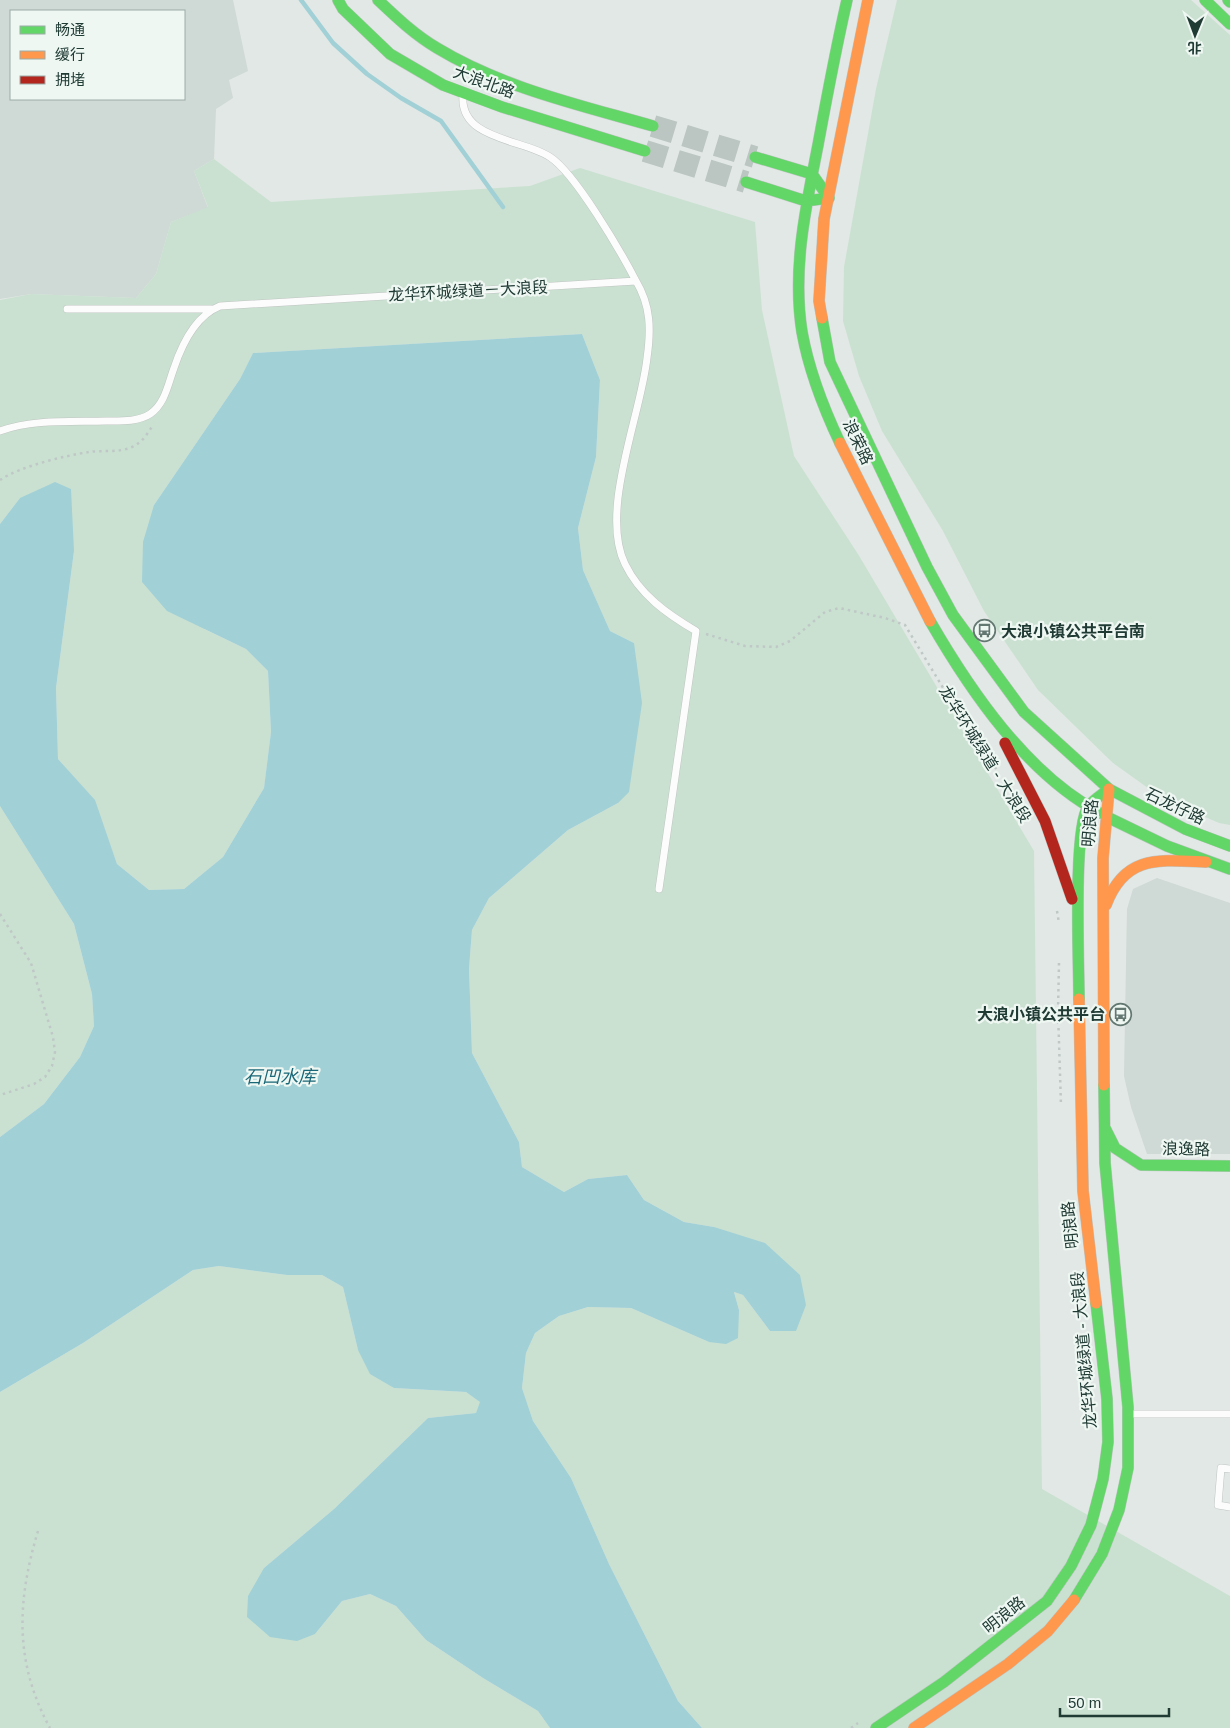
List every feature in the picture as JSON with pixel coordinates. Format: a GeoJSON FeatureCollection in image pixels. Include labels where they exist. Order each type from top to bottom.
{"type":"FeatureCollection","features":[{"type":"Feature","properties":{"kind":"main road","name":"大浪北路"},"geometry":{"type":"LineString","coordinates":[[338,0],[343,9],[390,54],[443,85],[502,107],[644,151]]}},
{"type":"Feature","properties":{"kind":"main road","name":"大浪北路"},"geometry":{"type":"LineString","coordinates":[[378,0],[394,18],[447,56],[510,83],[653,126]]}},
{"type":"Feature","properties":{"kind":"main road","name":"浪荣路"},"geometry":{"type":"LineString","coordinates":[[847,0],[806,201],[800,251],[799,300],[805,349],[814,384],[904,572],[944,646],[985,708],[1041,768],[1088,807],[1107,817]]}},
{"type":"Feature","properties":{"kind":"main road","name":"浪荣路"},"geometry":{"type":"LineString","coordinates":[[868,0],[824,220],[819,283],[822,322],[830,362],[927,567],[953,615],[1024,712],[1109,790]]}},
{"type":"Feature","properties":{"kind":"main road"},"geometry":{"type":"LineString","coordinates":[[1205,0],[1230,24]]}},
{"type":"Feature","properties":{"kind":"main road"},"geometry":{"type":"LineString","coordinates":[[746,182],[806,201],[829,198],[812,174],[755,157]]}},
{"type":"Feature","properties":{"kind":"main road"},"geometry":{"type":"LineString","coordinates":[[985,708],[1021,772],[1047,826],[1071,891],[1078,932]]}},
{"type":"Feature","properties":{"kind":"main road","name":"明浪路"},"geometry":{"type":"LineString","coordinates":[[876,1728],[993,1646],[1047,1601],[1071,1566],[1091,1525],[1104,1480],[1108,1442],[1107,1399],[1082,1191],[1078,932],[1081,826],[1088,807],[1109,790]]}},
{"type":"Feature","properties":{"kind":"main road","name":"明浪路"},"geometry":{"type":"LineString","coordinates":[[914,1727],[1008,1664],[1048,1632],[1077,1596],[1102,1554],[1119,1510],[1128,1468],[1128,1414],[1109,1206],[1104,1127],[1102,923],[1103,858],[1109,790]]}},
{"type":"Feature","properties":{"kind":"main road","name":"石龙仔路"},"geometry":{"type":"LineString","coordinates":[[1109,790],[1185,829],[1230,846]]}},
{"type":"Feature","properties":{"kind":"main road"},"geometry":{"type":"LineString","coordinates":[[1107,817],[1145,838],[1206,862],[1230,869]]}},
{"type":"Feature","properties":{"kind":"main road"},"geometry":{"type":"LineString","coordinates":[[1102,923],[1108,896],[1115,882],[1124,873],[1138,865],[1156,861],[1206,862]]}},
{"type":"Feature","properties":{"kind":"main road"},"geometry":{"type":"LineString","coordinates":[[1104,1127],[1115,1148],[1141,1165],[1126,1174]]}},
{"type":"Feature","properties":{"kind":"main road","name":"浪逸路"},"geometry":{"type":"LineString","coordinates":[[1141,1165],[1230,1166]]}},
{"type":"Feature","properties":{"kind":"main road"},"geometry":{"type":"LineString","coordinates":[[1109,1206],[1118,1184]]}},
{"type":"Feature","properties":{"kind":"main road"},"geometry":{"type":"LineString","coordinates":[[935,1688],[946,1706]]}},
{"type":"Feature","properties":{"kind":"main road"},"geometry":{"type":"LineString","coordinates":[[904,1708],[914,1727]]}},
{"type":"Feature","properties":{"kind":"lane"},"geometry":{"type":"LineString","coordinates":[[463,93],[464,109],[478,127],[490,134],[535,148],[563,167],[621,254],[645,297],[650,318],[650,338],[645,382],[622,479],[617,528],[624,563],[634,579],[656,604],[696,631],[658,888]]}},
{"type":"Feature","properties":{"kind":"lane","name":"龙华环城绿道－大浪段"},"geometry":{"type":"LineString","coordinates":[[67,309],[212,309],[220,306],[636,281]]}},
{"type":"Feature","properties":{"kind":"lane"},"geometry":{"type":"LineString","coordinates":[[0,431],[32,424],[124,421],[144,418],[159,406],[167,391],[174,366],[194,326],[212,309]]}},
{"type":"Feature","properties":{"kind":"lane"},"geometry":{"type":"LineString","coordinates":[[1128,1414],[1230,1414]]}},
{"type":"Feature","properties":{"kind":"lane"},"geometry":{"type":"LineString","coordinates":[[1230,1469],[1221,1468],[1218,1506],[1230,1507]]}},
{"type":"Feature","properties":{"kind":"path"},"geometry":{"type":"LineString","coordinates":[[0,480],[9,474],[58,459],[89,452],[132,447],[147,436],[155,421],[159,406]]}},
{"type":"Feature","properties":{"kind":"path","name":"龙华环城绿道 - 大浪段"},"geometry":{"type":"LineString","coordinates":[[696,631],[745,646],[776,646],[790,641],[825,612],[839,608],[885,618],[905,625],[968,730],[998,771]]}},
{"type":"Feature","properties":{"kind":"path"},"geometry":{"type":"LineString","coordinates":[[1056,902],[1060,928]]}},
{"type":"Feature","properties":{"kind":"path"},"geometry":{"type":"LineString","coordinates":[[0,914],[31,963],[54,1037],[55,1052],[52,1066],[45,1077],[34,1084],[0,1095]]}},
{"type":"Feature","properties":{"kind":"path"},"geometry":{"type":"LineString","coordinates":[[1059,958],[1058,990],[1062,1110]]}},
{"type":"Feature","properties":{"kind":"path"},"geometry":{"type":"LineString","coordinates":[[38,1531],[24,1591],[22,1638],[27,1673],[39,1707],[50,1728]]}},
{"type":"Feature","properties":{"kind":"path"},"geometry":{"type":"LineString","coordinates":[[851,1728],[859,1723]]}},
{"type":"Feature","properties":{"kind":"shaded area"},"geometry":{"type":"Polygon","coordinates":[[[0,0],[233,0],[248,71],[229,80],[233,98],[216,109],[214,159],[194,171],[208,208],[171,222],[156,274],[136,298],[31,294],[0,299],[0,0]]]}},
{"type":"Feature","properties":{"kind":"shaded area"},"geometry":{"type":"Polygon","coordinates":[[[1157,878],[1230,903],[1230,1154],[1147,1154],[1131,1107],[1124,1076],[1127,909],[1133,889],[1157,878]]]}},
{"type":"Feature","properties":{"kind":"green space"},"geometry":{"type":"Polygon","coordinates":[[[897,0],[1191,0],[1230,35],[1230,825],[1219,823],[1162,798],[1113,763],[1038,690],[984,611],[943,531],[882,431],[859,376],[843,321],[844,267],[876,89],[897,0]]]}},
{"type":"Feature","properties":{"kind":"green space"},"geometry":{"type":"Polygon","coordinates":[[[214,159],[271,202],[530,186],[580,168],[755,222],[762,310],[794,456],[858,554],[1034,851],[1042,1489],[1230,1596],[1230,1728],[702,1728],[678,1701],[609,1564],[571,1478],[533,1421],[522,1388],[526,1353],[535,1333],[559,1316],[588,1307],[631,1308],[709,1342],[739,1310],[734,1292],[743,1295],[770,1331],[714,1227],[684,1222],[644,1200],[627,1175],[588,1179],[564,1192],[522,1167],[519,1142],[472,1053],[469,969],[472,930],[489,898],[568,830],[618,803],[634,643],[610,631],[583,570],[578,528],[596,457],[600,380],[582,334],[253,353],[240,379],[154,505],[204,629],[246,649],[268,671],[271,732],[264,788],[223,857],[184,889],[149,890],[117,864],[94,800],[58,759],[56,688],[74,551],[20,498],[0,524],[0,300],[31,294],[136,298],[156,274],[171,222],[208,207],[194,171],[214,159]]]}},
{"type":"Feature","properties":{"kind":"green space"},"geometry":{"type":"Polygon","coordinates":[[[0,806],[74,924],[92,994],[94,1026],[80,1057],[44,1104],[0,1137],[0,806]]]}},
{"type":"Feature","properties":{"kind":"green space"},"geometry":{"type":"Polygon","coordinates":[[[219,1266],[287,1275],[322,1275],[343,1287],[358,1350],[394,1388],[466,1392],[481,1402],[476,1413],[428,1418],[334,1509],[264,1568],[315,1634],[342,1601],[370,1594],[396,1606],[426,1640],[483,1678],[538,1711],[550,1728],[0,1728],[0,1392],[83,1343],[193,1270],[219,1266]]]}},
{"type":"Feature","properties":{"kind":"water","name":"石凹水库"},"geometry":{"type":"Polygon","coordinates":[[[582,334],[600,380],[596,457],[578,528],[583,570],[610,631],[634,643],[642,703],[629,792],[618,803],[568,830],[489,898],[472,930],[469,969],[472,1053],[519,1142],[522,1167],[564,1192],[588,1179],[627,1175],[644,1200],[684,1222],[714,1227],[765,1243],[800,1275],[806,1305],[796,1331],[770,1331],[743,1295],[734,1292],[739,1310],[738,1338],[726,1344],[709,1342],[631,1308],[588,1307],[559,1316],[535,1333],[526,1353],[522,1388],[533,1421],[571,1478],[609,1564],[678,1701],[702,1728],[550,1728],[538,1711],[483,1678],[426,1640],[396,1606],[370,1594],[342,1601],[315,1634],[297,1641],[270,1637],[247,1617],[248,1596],[264,1568],[334,1509],[428,1418],[476,1413],[480,1402],[466,1392],[394,1388],[370,1374],[358,1350],[343,1287],[322,1275],[287,1275],[219,1266],[193,1270],[83,1343],[0,1392],[0,1137],[44,1104],[80,1057],[94,1026],[92,994],[74,924],[0,806],[0,524],[20,498],[55,482],[71,489],[74,551],[56,688],[58,759],[95,800],[117,864],[149,890],[184,889],[223,857],[264,788],[271,732],[268,671],[246,649],[167,611],[142,582],[143,542],[154,505],[240,379],[253,353],[582,334]]]}},
{"type":"Feature","properties":{"kind":"waterway"},"geometry":{"type":"LineString","coordinates":[[301,0],[333,43],[367,74],[401,98],[441,121],[503,207]]}},
{"type":"Feature","properties":{"kind":"tunnel"},"geometry":{"type":"LineString","coordinates":[[653,126],[755,157]]}},
{"type":"Feature","properties":{"kind":"tunnel"},"geometry":{"type":"LineString","coordinates":[[645,151],[746,182]]}},
{"type":"Feature","properties":{"kind":"traffic: fast"},"geometry":{"type":"LineString","coordinates":[[338,0],[343,9],[390,54],[443,85],[502,107],[645,151]]}},
{"type":"Feature","properties":{"kind":"traffic: fast"},"geometry":{"type":"LineString","coordinates":[[378,0],[421,38],[462,62],[488,74],[570,103],[653,126]]}},
{"type":"Feature","properties":{"kind":"traffic: fast"},"geometry":{"type":"LineString","coordinates":[[840,443],[822,402],[808,361],[799,308],[799,285],[805,214],[847,0]]}},
{"type":"Feature","properties":{"kind":"traffic: fast"},"geometry":{"type":"LineString","coordinates":[[1205,0],[1230,24]]}},
{"type":"Feature","properties":{"kind":"traffic: fast"},"geometry":{"type":"LineString","coordinates":[[746,182],[806,201],[829,198],[812,174],[755,157]]}},
{"type":"Feature","properties":{"kind":"traffic: fast"},"geometry":{"type":"LineString","coordinates":[[822,318],[830,362],[927,567],[953,615],[1024,712],[1109,789]]}},
{"type":"Feature","properties":{"kind":"traffic: fast"},"geometry":{"type":"LineString","coordinates":[[930,621],[983,703],[1025,754],[1048,777],[1100,813]]}},
{"type":"Feature","properties":{"kind":"traffic: fast"},"geometry":{"type":"LineString","coordinates":[[1109,789],[1185,829],[1230,846]]}},
{"type":"Feature","properties":{"kind":"traffic: fast"},"geometry":{"type":"LineString","coordinates":[[1079,999],[1078,899],[1080,841],[1083,820],[1088,807],[1109,789]]}},
{"type":"Feature","properties":{"kind":"traffic: fast"},"geometry":{"type":"LineString","coordinates":[[1107,817],[1167,846],[1230,869]]}},
{"type":"Feature","properties":{"kind":"traffic: fast"},"geometry":{"type":"LineString","coordinates":[[1074,1600],[1102,1554],[1119,1510],[1128,1468],[1128,1407],[1105,1163],[1104,1085]]}},
{"type":"Feature","properties":{"kind":"traffic: fast"},"geometry":{"type":"LineString","coordinates":[[1105,1128],[1115,1148],[1141,1165]]}},
{"type":"Feature","properties":{"kind":"traffic: fast"},"geometry":{"type":"LineString","coordinates":[[1141,1165],[1230,1166]]}},
{"type":"Feature","properties":{"kind":"traffic: fast"},"geometry":{"type":"LineString","coordinates":[[876,1728],[944,1682],[1047,1601],[1071,1566],[1091,1525],[1103,1479],[1108,1442],[1107,1399],[1096,1303]]}},
{"type":"Feature","properties":{"kind":"traffic: slow"},"geometry":{"type":"LineString","coordinates":[[822,318],[819,301],[824,219],[868,0]]}},
{"type":"Feature","properties":{"kind":"traffic: slow"},"geometry":{"type":"LineString","coordinates":[[840,443],[930,621]]}},
{"type":"Feature","properties":{"kind":"traffic: slow"},"geometry":{"type":"LineString","coordinates":[[1104,1085],[1103,858],[1109,789]]}},
{"type":"Feature","properties":{"kind":"traffic: slow"},"geometry":{"type":"LineString","coordinates":[[1106,905],[1114,888],[1123,876],[1134,868],[1159,861],[1206,862]]}},
{"type":"Feature","properties":{"kind":"traffic: slow"},"geometry":{"type":"LineString","coordinates":[[1079,999],[1083,1191],[1096,1303]]}},
{"type":"Feature","properties":{"kind":"traffic: slow"},"geometry":{"type":"LineString","coordinates":[[914,1728],[1008,1664],[1048,1631],[1074,1600]]}},
{"type":"Feature","properties":{"kind":"traffic: jam"},"geometry":{"type":"LineString","coordinates":[[1005,743],[1045,821],[1072,899]]}},
{"type":"Feature","properties":{"kind":"place","name":"大浪小镇公共平台南"},"geometry":{"type":"Point","coordinates":[985,631]}},
{"type":"Feature","properties":{"kind":"place","name":"大浪小镇公共平台"},"geometry":{"type":"Point","coordinates":[1121,1014]}}]}
